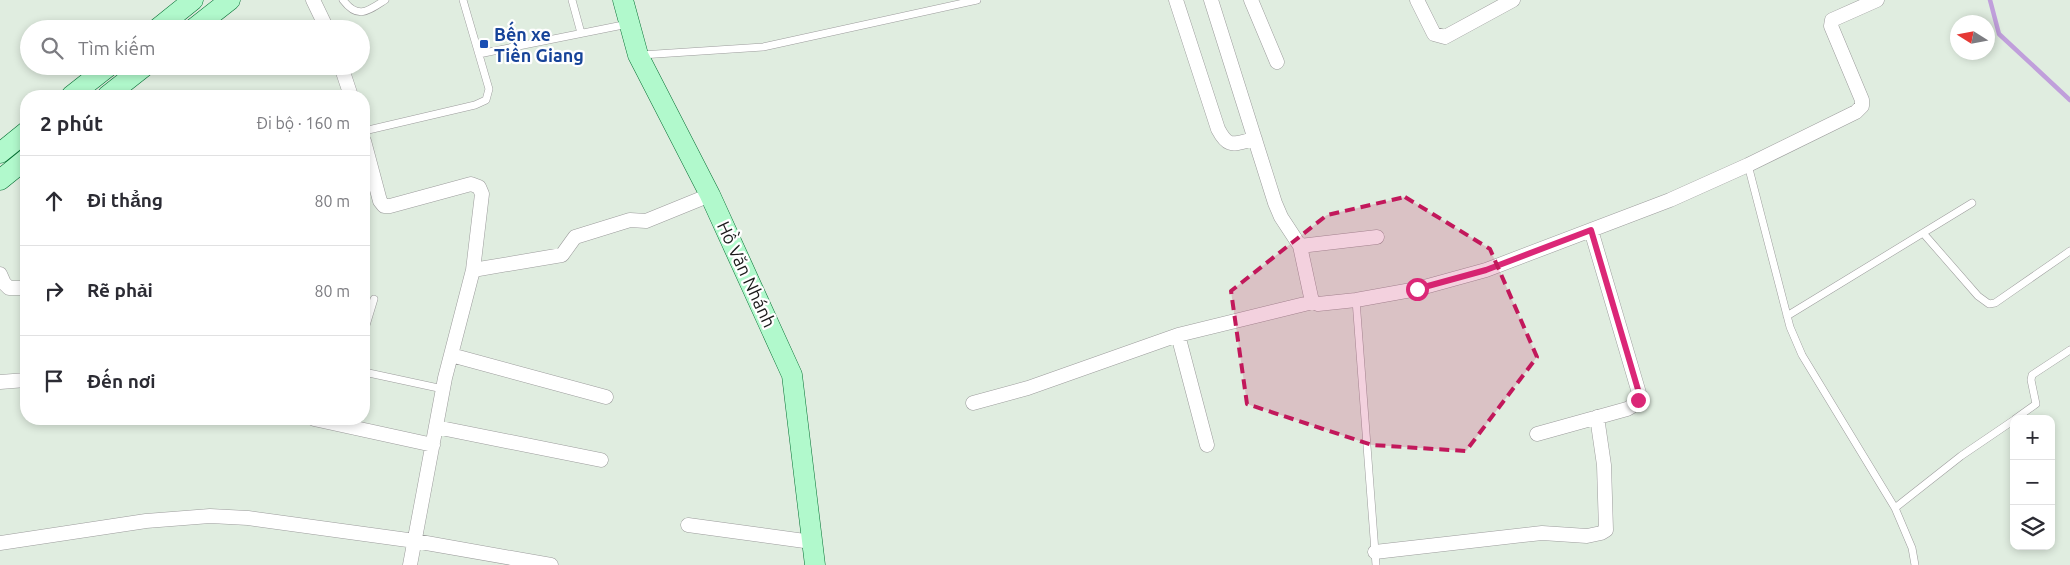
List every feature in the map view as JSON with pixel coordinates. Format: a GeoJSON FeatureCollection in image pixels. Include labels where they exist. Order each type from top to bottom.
{"type":"FeatureCollection","features":[{"type":"Feature","properties":{"kind":"street"},"geometry":{"type":"LineString","coordinates":[[167,20],[193,0]]}},
{"type":"Feature","properties":{"kind":"street"},"geometry":{"type":"LineString","coordinates":[[204,20],[230,0]]}},
{"type":"Feature","properties":{"kind":"street"},"geometry":{"type":"LineString","coordinates":[[313,0],[323,20]]}},
{"type":"Feature","properties":{"kind":"street","name":"Hồ Văn Nhánh"},"geometry":{"type":"LineString","coordinates":[[623,0],[638,55],[710,195],[792,375],[815,565]]}},
{"type":"Feature","properties":{"kind":"street"},"geometry":{"type":"LineString","coordinates":[[1176,0],[1218,129],[1224,140],[1231,144],[1255,139]]}},
{"type":"Feature","properties":{"kind":"street"},"geometry":{"type":"LineString","coordinates":[[1210,0],[1281,217],[1300,246],[1313,302]]}},
{"type":"Feature","properties":{"kind":"street"},"geometry":{"type":"LineString","coordinates":[[1251,0],[1277,62]]}},
{"type":"Feature","properties":{"kind":"street"},"geometry":{"type":"LineString","coordinates":[[1417,0],[1434,34],[1440,37],[1445,37],[1514,0]]}},
{"type":"Feature","properties":{"kind":"street"},"geometry":{"type":"LineString","coordinates":[[973,403],[1028,388],[1178,335],[1313,302],[1318,304],[1356,300],[1417,289],[1486,270],[1670,200],[1748,165],[1856,112],[1862,106],[1862,100],[1831,26],[1832,20],[1836,17],[1871,1]]}},
{"type":"Feature","properties":{"kind":"street"},"geometry":{"type":"LineString","coordinates":[[79,90],[98,75]]}},
{"type":"Feature","properties":{"kind":"street"},"geometry":{"type":"LineString","coordinates":[[115,90],[134,75]]}},
{"type":"Feature","properties":{"kind":"street"},"geometry":{"type":"LineString","coordinates":[[344,75],[349,90]]}},
{"type":"Feature","properties":{"kind":"street"},"geometry":{"type":"LineString","coordinates":[[0,153],[20,137]]}},
{"type":"Feature","properties":{"kind":"street"},"geometry":{"type":"LineString","coordinates":[[0,180],[20,164]]}},
{"type":"Feature","properties":{"kind":"street"},"geometry":{"type":"LineString","coordinates":[[370,164],[380,201],[384,206],[471,184],[479,187],[482,194],[473,270],[443,388],[410,565]]}},
{"type":"Feature","properties":{"kind":"street"},"geometry":{"type":"LineString","coordinates":[[473,270],[562,255],[575,237],[630,220],[646,221],[710,195]]}},
{"type":"Feature","properties":{"kind":"street"},"geometry":{"type":"LineString","coordinates":[[1536,434],[1634,405],[1638,400],[1639,393],[1591,230]]}},
{"type":"Feature","properties":{"kind":"street"},"geometry":{"type":"LineString","coordinates":[[1300,246],[1377,237]]}},
{"type":"Feature","properties":{"kind":"street"},"geometry":{"type":"LineString","coordinates":[[0,274],[4,283],[9,288],[20,288]]}},
{"type":"Feature","properties":{"kind":"street"},"geometry":{"type":"LineString","coordinates":[[1178,335],[1207,445]]}},
{"type":"Feature","properties":{"kind":"street"},"geometry":{"type":"LineString","coordinates":[[451,355],[606,396]]}},
{"type":"Feature","properties":{"kind":"street"},"geometry":{"type":"LineString","coordinates":[[0,382],[20,380]]}},
{"type":"Feature","properties":{"kind":"street"},"geometry":{"type":"LineString","coordinates":[[1376,559],[1542,533],[1575,536],[1601,533],[1606,530],[1604,465],[1597,417]]}},
{"type":"Feature","properties":{"kind":"street"},"geometry":{"type":"LineString","coordinates":[[341,425],[433,445]]}},
{"type":"Feature","properties":{"kind":"street"},"geometry":{"type":"LineString","coordinates":[[436,427],[601,460]]}},
{"type":"Feature","properties":{"kind":"street"},"geometry":{"type":"LineString","coordinates":[[0,543],[146,521],[210,516],[248,518],[415,540],[551,565]]}},
{"type":"Feature","properties":{"kind":"street"},"geometry":{"type":"LineString","coordinates":[[688,525],[812,542]]}},
{"type":"Feature","properties":{"kind":"lane"},"geometry":{"type":"LineString","coordinates":[[343,0],[347,6],[357,12],[366,12],[385,0]]}},
{"type":"Feature","properties":{"kind":"lane"},"geometry":{"type":"LineString","coordinates":[[370,130],[475,105],[486,100],[489,89],[463,0]]}},
{"type":"Feature","properties":{"kind":"lane"},"geometry":{"type":"LineString","coordinates":[[572,0],[581,33]]}},
{"type":"Feature","properties":{"kind":"lane"},"geometry":{"type":"LineString","coordinates":[[638,55],[763,47],[976,0]]}},
{"type":"Feature","properties":{"kind":"lane"},"geometry":{"type":"LineString","coordinates":[[479,54],[630,23]]}},
{"type":"Feature","properties":{"kind":"lane"},"geometry":{"type":"LineString","coordinates":[[1748,165],[1788,316],[1802,355],[1895,508],[1912,548],[1915,565]]}},
{"type":"Feature","properties":{"kind":"lane"},"geometry":{"type":"LineString","coordinates":[[1788,316],[1972,203]]}},
{"type":"Feature","properties":{"kind":"lane"},"geometry":{"type":"LineString","coordinates":[[1923,233],[1978,296],[1988,304],[1995,304],[2070,251]]}},
{"type":"Feature","properties":{"kind":"lane"},"geometry":{"type":"LineString","coordinates":[[370,312],[374,299]]}},
{"type":"Feature","properties":{"kind":"lane"},"geometry":{"type":"LineString","coordinates":[[1356,300],[1376,559]]}},
{"type":"Feature","properties":{"kind":"lane"},"geometry":{"type":"LineString","coordinates":[[2020,415],[2036,404],[2031,380],[2032,375],[2070,350]]}},
{"type":"Feature","properties":{"kind":"lane"},"geometry":{"type":"LineString","coordinates":[[370,373],[443,388]]}},
{"type":"Feature","properties":{"kind":"lane"},"geometry":{"type":"LineString","coordinates":[[1895,508],[1961,456],[2010,422]]}},
{"type":"Feature","properties":{"kind":"highlighted area"},"geometry":{"type":"Polygon","coordinates":[[[1405,197],[1490,249],[1537,357],[1466,451],[1372,445],[1247,404],[1231,291],[1327,215],[1405,197]]]}},
{"type":"Feature","properties":{"kind":"waterway"},"geometry":{"type":"LineString","coordinates":[[1990,0],[1999,34],[2070,100]]}},
{"type":"Feature","properties":{"kind":"place","name":"Bến xe Tiền Giang"},"geometry":{"type":"Point","coordinates":[484,44]}},
{"type":"Feature","properties":{"kind":"route"},"geometry":{"type":"LineString","coordinates":[[1417,289],[1486,270],[1591,230],[1639,393],[1638,400]]}}]}
